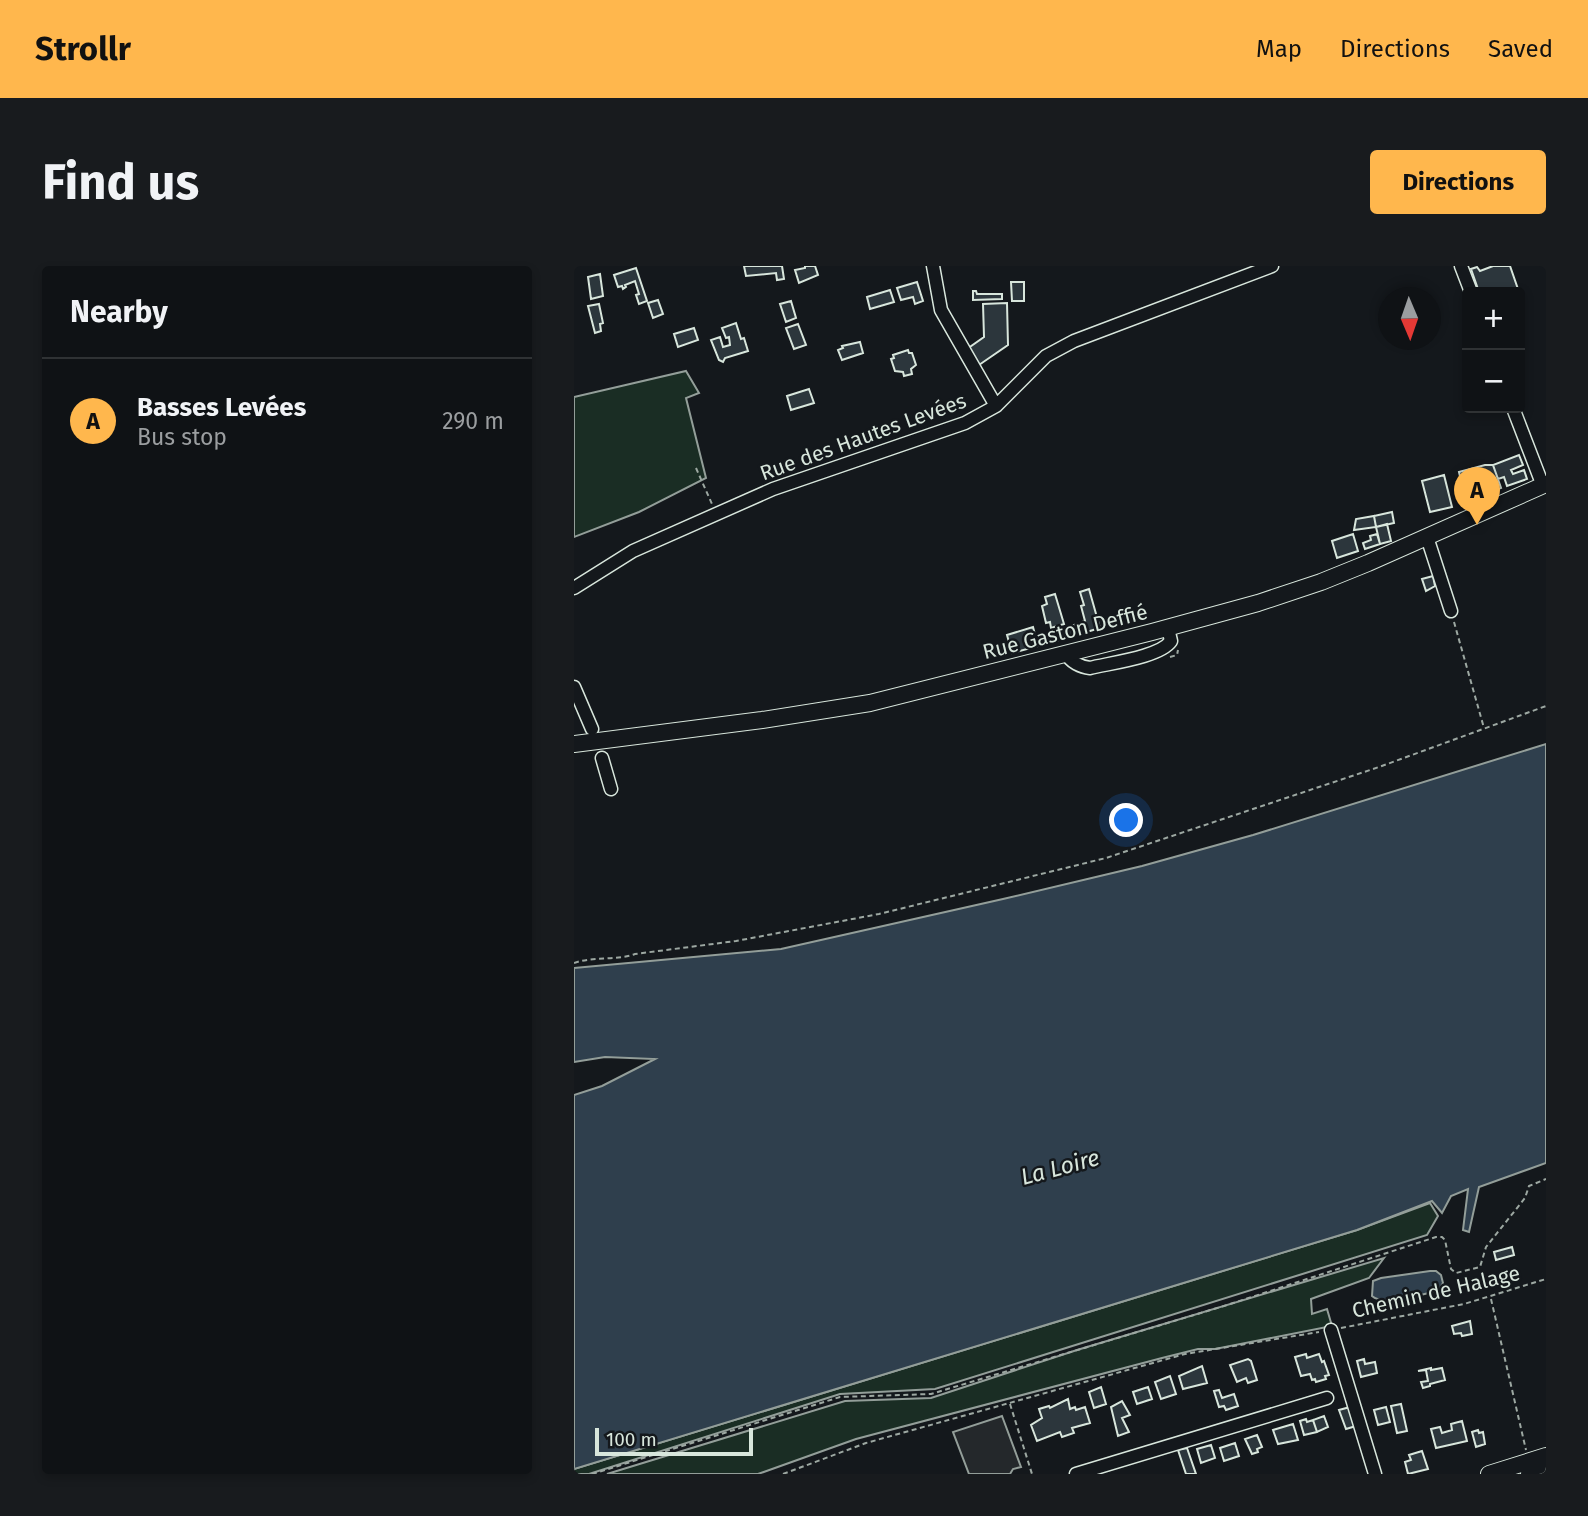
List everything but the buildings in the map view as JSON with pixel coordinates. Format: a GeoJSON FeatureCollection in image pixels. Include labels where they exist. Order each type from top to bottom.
{"type":"FeatureCollection","features":[{"type":"Feature","properties":{"kind":"main road","name":"Rue Gaston Deffié"},"geometry":{"type":"LineString","coordinates":[[574,744],[870,703],[1168,628],[1321,582],[1544,485]]}},
{"type":"Feature","properties":{"kind":"main road"},"geometry":{"type":"LineString","coordinates":[[1529,1468],[1546,1456]]}},
{"type":"Feature","properties":{"kind":"main road"},"geometry":{"type":"LineString","coordinates":[[1489,1474],[1529,1468],[1546,1469]]}},
{"type":"Feature","properties":{"kind":"street"},"geometry":{"type":"LineString","coordinates":[[933,266],[941,310],[996,406]]}},
{"type":"Feature","properties":{"kind":"street","name":"Rue des Hautes Levées"},"geometry":{"type":"LineString","coordinates":[[574,588],[633,551],[773,489],[965,423],[996,406],[1046,356],[1074,341],[1272,266]]}},
{"type":"Feature","properties":{"kind":"street"},"geometry":{"type":"LineString","coordinates":[[1461,266],[1469,287]]}},
{"type":"Feature","properties":{"kind":"street"},"geometry":{"type":"LineString","coordinates":[[1515,413],[1544,485]]}},
{"type":"Feature","properties":{"kind":"street"},"geometry":{"type":"LineString","coordinates":[[1427,537],[1451,611]]}},
{"type":"Feature","properties":{"kind":"street"},"geometry":{"type":"LineString","coordinates":[[574,687],[592,729]]}},
{"type":"Feature","properties":{"kind":"street"},"geometry":{"type":"LineString","coordinates":[[602,758],[611,789]]}},
{"type":"Feature","properties":{"kind":"street"},"geometry":{"type":"LineString","coordinates":[[1331,1330],[1375,1474]]}},
{"type":"Feature","properties":{"kind":"street"},"geometry":{"type":"LineString","coordinates":[[1076,1474],[1327,1398]]}},
{"type":"Feature","properties":{"kind":"street"},"geometry":{"type":"LineString","coordinates":[[1510,1474],[1529,1468]]}},
{"type":"Feature","properties":{"kind":"path"},"geometry":{"type":"LineString","coordinates":[[696,468],[717,514]]}},
{"type":"Feature","properties":{"kind":"path"},"geometry":{"type":"LineString","coordinates":[[1451,611],[1485,728]]}},
{"type":"Feature","properties":{"kind":"path"},"geometry":{"type":"LineString","coordinates":[[1165,656],[1166,659],[1177,655],[1178,648]]}},
{"type":"Feature","properties":{"kind":"path"},"geometry":{"type":"LineString","coordinates":[[574,963],[693,948],[866,916],[1106,858],[1366,772],[1546,706]]}},
{"type":"Feature","properties":{"kind":"path"},"geometry":{"type":"LineString","coordinates":[[592,1474],[840,1397],[931,1394],[1224,1306],[1436,1237],[1445,1240],[1451,1269],[1456,1273],[1480,1267],[1486,1247],[1525,1198],[1529,1186],[1546,1179]]}},
{"type":"Feature","properties":{"kind":"path","name":"Chemin de Halage"},"geometry":{"type":"LineString","coordinates":[[783,1474],[866,1443],[1185,1354],[1331,1330],[1464,1304],[1546,1279]]}},
{"type":"Feature","properties":{"kind":"path"},"geometry":{"type":"LineString","coordinates":[[1490,1297],[1529,1468]]}},
{"type":"Feature","properties":{"kind":"path"},"geometry":{"type":"LineString","coordinates":[[1009,1404],[1032,1474]]}},
{"type":"Feature","properties":{"kind":"green space"},"geometry":{"type":"Polygon","coordinates":[[[686,371],[699,393],[686,398],[706,478],[639,512],[574,537],[574,397],[686,371]]]}},
{"type":"Feature","properties":{"kind":"green space"},"geometry":{"type":"Polygon","coordinates":[[[1430,1203],[1438,1216],[1427,1235],[935,1389],[840,1394],[589,1474],[574,1474],[574,1469],[1357,1230],[1430,1203]]]}},
{"type":"Feature","properties":{"kind":"green space"},"geometry":{"type":"Polygon","coordinates":[[[1384,1258],[1369,1278],[1311,1299],[1312,1314],[1327,1309],[1332,1326],[1215,1349],[1198,1349],[1162,1358],[856,1439],[758,1474],[607,1474],[845,1401],[931,1398],[1077,1350],[1384,1258]]]}},
{"type":"Feature","properties":{"kind":"shaded area"},"geometry":{"type":"Polygon","coordinates":[[[1002,1416],[1021,1467],[1013,1469],[1010,1474],[969,1474],[953,1432],[1002,1416]]]}},
{"type":"Feature","properties":{"kind":"water","name":"La Loire"},"geometry":{"type":"Polygon","coordinates":[[[1546,744],[1546,1163],[1479,1187],[1469,1232],[1463,1230],[1468,1189],[1451,1196],[1442,1213],[1432,1201],[1357,1230],[574,1469],[574,1095],[602,1086],[655,1059],[605,1057],[574,1062],[574,968],[781,949],[1003,899],[1142,866],[1253,835],[1546,744]]]}},
{"type":"Feature","properties":{"kind":"water"},"geometry":{"type":"Polygon","coordinates":[[[1430,1271],[1441,1275],[1443,1283],[1433,1292],[1392,1300],[1372,1296],[1373,1281],[1430,1271]]]}},
{"type":"Feature","properties":{"kind":"place","name":"Basses Levées"},"geometry":{"type":"Point","coordinates":[1477,525]}}]}
